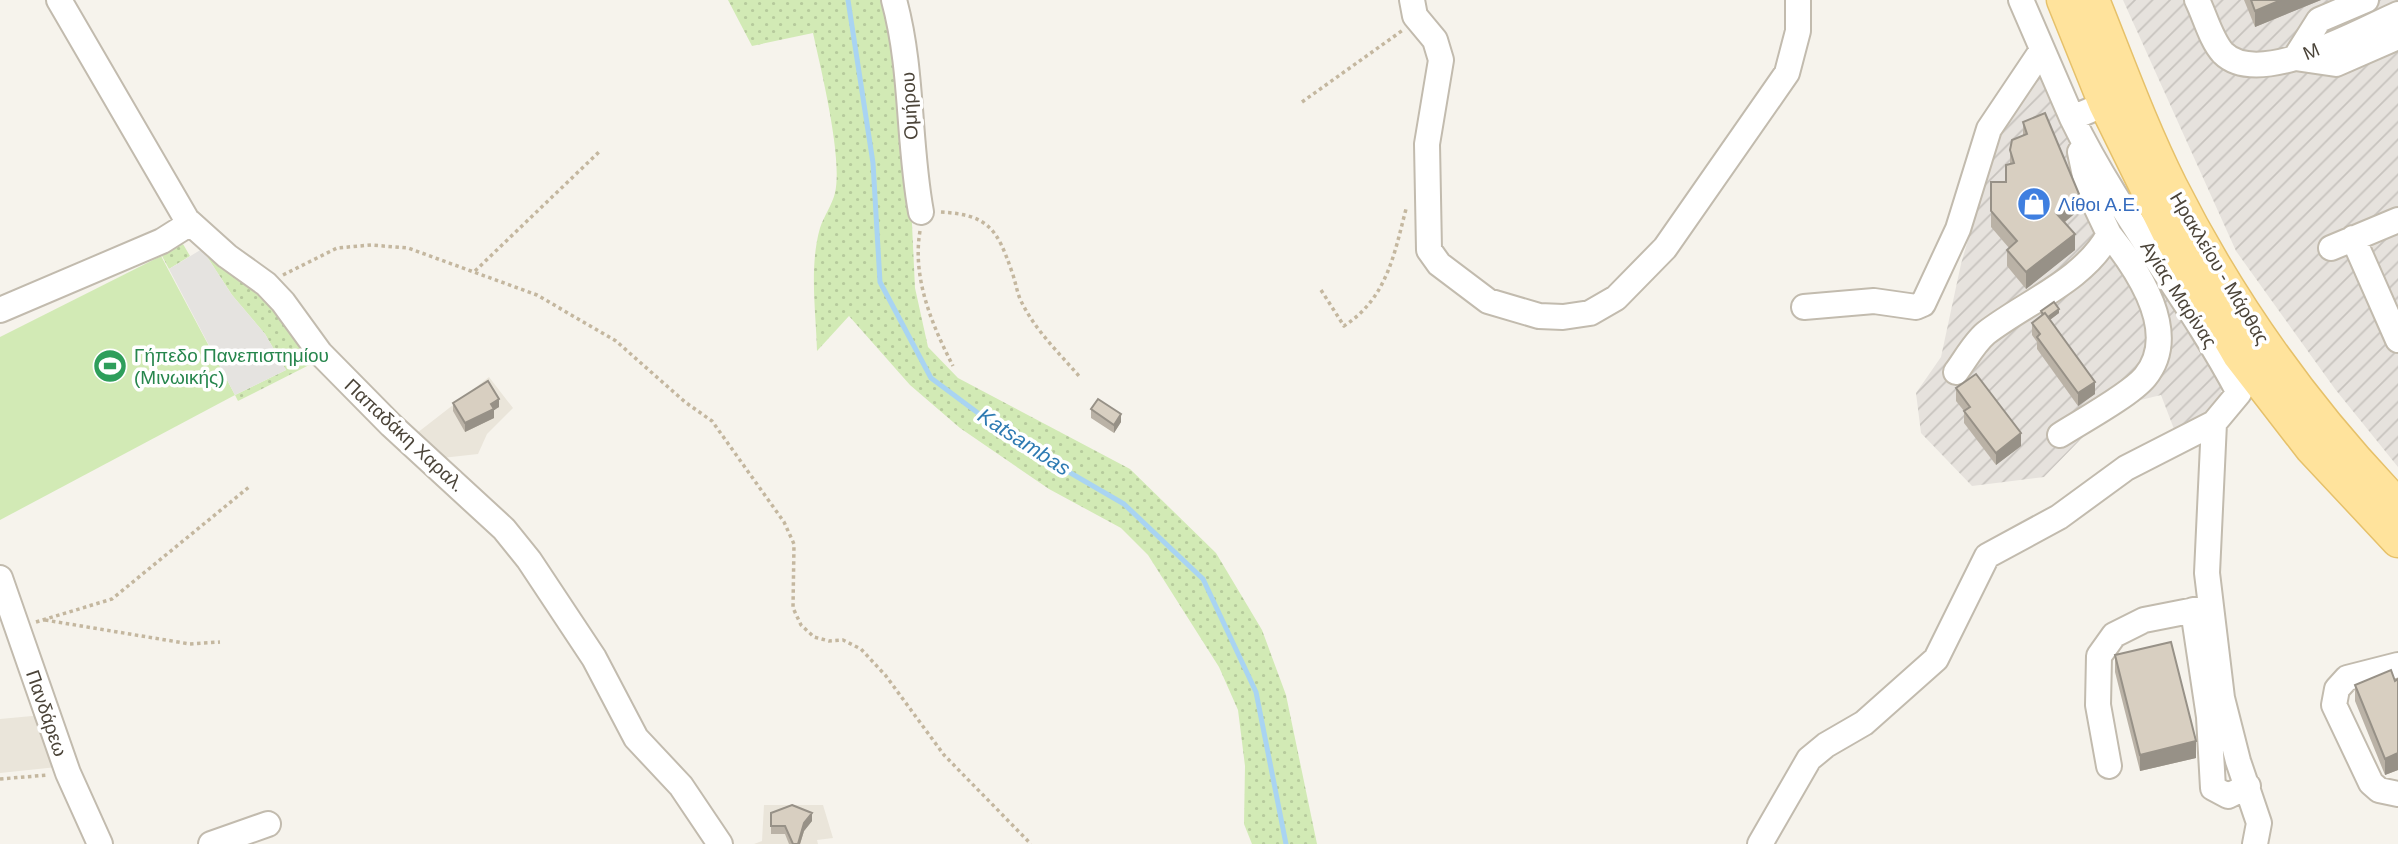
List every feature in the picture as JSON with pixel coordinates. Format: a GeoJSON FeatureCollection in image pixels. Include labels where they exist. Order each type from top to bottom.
{"type":"FeatureCollection","features":[{"type":"Feature","properties":{"kind":"main road","name":"Ηρακλείου - Μάρθας"},"geometry":{"type":"LineString","coordinates":[[2063,0],[2105,104],[2169,234],[2239,355],[2311,448],[2395,531]]}},
{"type":"Feature","properties":{"kind":"main road","name":"Ηρακλείου - Μάρθας"},"geometry":{"type":"LineString","coordinates":[[2093,0],[2143,127],[2172,187],[2227,286],[2257,334],[2321,419],[2395,531]]}},
{"type":"Feature","properties":{"kind":"street","name":"Παπαδάκη Χαραλ."},"geometry":{"type":"LineString","coordinates":[[59,0],[187,220],[227,256],[266,284],[283,302],[320,354],[391,425],[504,529],[529,560],[594,658],[636,738],[681,786],[720,844]]}},
{"type":"Feature","properties":{"kind":"street","name":"Ομήρου"},"geometry":{"type":"LineString","coordinates":[[894,0],[906,62],[910,140],[921,212]]}},
{"type":"Feature","properties":{"kind":"street"},"geometry":{"type":"LineString","coordinates":[[1415,10],[1435,40],[1441,60],[1427,144],[1429,250],[1439,264],[1488,300],[1539,316],[1563,317],[1590,313],[1616,298],[1665,248],[1787,73],[1798,31],[1798,0]]}},
{"type":"Feature","properties":{"kind":"street","name":"Αγίας Μαρίνας"},"geometry":{"type":"LineString","coordinates":[[2021,0],[2097,169],[2210,338],[2239,393],[2214,423]]}},
{"type":"Feature","properties":{"kind":"street","name":"Μ"},"geometry":{"type":"LineString","coordinates":[[2197,0],[2222,52],[2239,62],[2259,66],[2295,58],[2398,14]]}},
{"type":"Feature","properties":{"kind":"street"},"geometry":{"type":"LineString","coordinates":[[2366,0],[2319,20],[2295,58],[2336,64],[2398,37]]}},
{"type":"Feature","properties":{"kind":"street"},"geometry":{"type":"LineString","coordinates":[[1804,307],[1874,301],[1916,307],[1923,304],[1958,229],[1989,129],[2042,50]]}},
{"type":"Feature","properties":{"kind":"street"},"geometry":{"type":"LineString","coordinates":[[2060,435],[2143,380],[2157,360],[2158,349],[2150,293],[2140,274],[2109,234],[2086,184],[2077,128],[2105,104]]}},
{"type":"Feature","properties":{"kind":"street"},"geometry":{"type":"LineString","coordinates":[[0,310],[162,241],[181,229],[187,220]]}},
{"type":"Feature","properties":{"kind":"street"},"geometry":{"type":"LineString","coordinates":[[2397,222],[2342,243],[2398,340]]}},
{"type":"Feature","properties":{"kind":"street"},"geometry":{"type":"LineString","coordinates":[[1956,372],[1983,335],[2056,286],[2099,252],[2109,234]]}},
{"type":"Feature","properties":{"kind":"street"},"geometry":{"type":"LineString","coordinates":[[1760,844],[1809,759],[1826,745],[1864,723],[1936,659],[1987,556],[2059,517],[2126,468],[2214,423],[2207,573],[2202,609],[2213,788],[2228,796],[2248,786]]}},
{"type":"Feature","properties":{"kind":"street","name":"Πανδάρεω"},"geometry":{"type":"LineString","coordinates":[[0,578],[68,773],[100,844]]}},
{"type":"Feature","properties":{"kind":"street"},"geometry":{"type":"LineString","coordinates":[[2109,766],[2098,705],[2099,656],[2114,635],[2144,620],[2202,609]]}},
{"type":"Feature","properties":{"kind":"street"},"geometry":{"type":"LineString","coordinates":[[2202,609],[2238,761],[2259,822],[2255,844]]}},
{"type":"Feature","properties":{"kind":"street"},"geometry":{"type":"LineString","coordinates":[[2398,665],[2347,678],[2337,689],[2334,705],[2371,783],[2379,790],[2398,794]]}},
{"type":"Feature","properties":{"kind":"street"},"geometry":{"type":"LineString","coordinates":[[211,844],[268,824]]}},
{"type":"Feature","properties":{"kind":"path"},"geometry":{"type":"LineString","coordinates":[[1302,103],[1415,10]]}},
{"type":"Feature","properties":{"kind":"path"},"geometry":{"type":"LineString","coordinates":[[475,271],[601,150]]}},
{"type":"Feature","properties":{"kind":"path"},"geometry":{"type":"LineString","coordinates":[[1321,290],[1345,326],[1358,317],[1387,280],[1408,203]]}},
{"type":"Feature","properties":{"kind":"path"},"geometry":{"type":"LineString","coordinates":[[953,366],[930,316],[925,296],[918,258],[921,212],[972,215],[990,226],[1013,274],[1021,302],[1038,329],[1079,376]]}},
{"type":"Feature","properties":{"kind":"path"},"geometry":{"type":"LineString","coordinates":[[266,284],[337,248],[372,245],[408,248],[537,295],[616,341],[685,402],[712,421],[784,522],[794,544],[793,608],[800,625],[814,637],[843,640],[861,649],[886,676],[944,755],[1031,844]]}},
{"type":"Feature","properties":{"kind":"path"},"geometry":{"type":"LineString","coordinates":[[18,630],[43,619],[112,599],[249,487]]}},
{"type":"Feature","properties":{"kind":"path"},"geometry":{"type":"LineString","coordinates":[[43,619],[190,644],[220,642]]}},
{"type":"Feature","properties":{"kind":"path"},"geometry":{"type":"LineString","coordinates":[[0,779],[68,773]]}},
{"type":"Feature","properties":{"kind":"shaded area"},"geometry":{"type":"Polygon","coordinates":[[[2123,0],[2398,0],[2398,467],[2335,389],[2236,251],[2123,0]]]}},
{"type":"Feature","properties":{"kind":"shaded area"},"geometry":{"type":"Polygon","coordinates":[[[2034,73],[2053,81],[2224,381],[2217,406],[2174,429],[2161,395],[2112,407],[2044,477],[1972,486],[1921,433],[1916,393],[1941,357],[1961,264],[1998,136],[2034,73]]]}},
{"type":"Feature","properties":{"kind":"shaded area"},"geometry":{"type":"Polygon","coordinates":[[[202,249],[232,295],[265,334],[286,370],[235,395],[169,269],[202,249]]]}},
{"type":"Feature","properties":{"kind":"shaded area"},"geometry":{"type":"Polygon","coordinates":[[[489,377],[513,408],[487,434],[478,454],[442,458],[417,433],[489,377]]]}},
{"type":"Feature","properties":{"kind":"shaded area"},"geometry":{"type":"Polygon","coordinates":[[[43,715],[57,767],[0,773],[0,719],[43,715]]]}},
{"type":"Feature","properties":{"kind":"shaded area"},"geometry":{"type":"Polygon","coordinates":[[[764,805],[823,805],[833,838],[817,840],[818,844],[754,844],[762,841],[764,805]]]}},
{"type":"Feature","properties":{"kind":"green space"},"geometry":{"type":"Polygon","coordinates":[[[728,0],[883,0],[892,33],[911,203],[915,288],[928,347],[958,378],[1130,469],[1216,553],[1262,630],[1286,695],[1317,844],[1252,844],[1244,824],[1245,766],[1238,710],[1219,667],[1148,555],[1121,528],[1049,489],[960,428],[910,385],[849,316],[817,351],[815,258],[820,228],[834,197],[837,178],[834,137],[813,33],[752,46],[728,0]]]}},
{"type":"Feature","properties":{"kind":"green space"},"geometry":{"type":"Polygon","coordinates":[[[183,244],[190,256],[169,269],[162,256],[183,244]]]}},
{"type":"Feature","properties":{"kind":"green space"},"geometry":{"type":"Polygon","coordinates":[[[202,249],[280,305],[319,360],[238,401],[235,395],[286,370],[265,334],[232,295],[202,249]]]}},
{"type":"Feature","properties":{"kind":"green space","name":"Γήπεδο Πανεπιστημίου (Μινωικής)"},"geometry":{"type":"Polygon","coordinates":[[[161,256],[235,395],[0,520],[0,337],[161,256]]]}},
{"type":"Feature","properties":{"kind":"building"},"geometry":{"type":"Polygon","coordinates":[[[2251,0],[2281,0],[2255,11],[2251,0]]]}},
{"type":"Feature","properties":{"kind":"building","name":"Λίθοι Α.Ε."},"geometry":{"type":"Polygon","coordinates":[[[2045,113],[2079,194],[2056,213],[2075,234],[2026,272],[2007,250],[2017,241],[1991,211],[1991,182],[2006,182],[2006,165],[2014,163],[2010,150],[2012,140],[2027,134],[2023,122],[2045,113]]]}},
{"type":"Feature","properties":{"kind":"building"},"geometry":{"type":"Polygon","coordinates":[[[2054,302],[2059,309],[2048,317],[2043,314],[2041,311],[2054,302]]]}},
{"type":"Feature","properties":{"kind":"building"},"geometry":{"type":"Polygon","coordinates":[[[2045,313],[2095,382],[2078,393],[2037,337],[2040,334],[2032,323],[2045,313]]]}},
{"type":"Feature","properties":{"kind":"building"},"geometry":{"type":"Polygon","coordinates":[[[1976,374],[2021,433],[1996,453],[1964,411],[1970,407],[1956,388],[1976,374]]]}},
{"type":"Feature","properties":{"kind":"building"},"geometry":{"type":"Polygon","coordinates":[[[488,381],[499,399],[491,404],[494,409],[465,423],[453,403],[488,381]]]}},
{"type":"Feature","properties":{"kind":"building"},"geometry":{"type":"Polygon","coordinates":[[[1098,399],[1121,414],[1114,425],[1091,409],[1098,399]]]}},
{"type":"Feature","properties":{"kind":"building"},"geometry":{"type":"Polygon","coordinates":[[[2171,642],[2196,741],[2140,755],[2115,655],[2171,642]]]}},
{"type":"Feature","properties":{"kind":"building"},"geometry":{"type":"Polygon","coordinates":[[[2391,670],[2395,681],[2398,679],[2398,753],[2385,759],[2355,685],[2391,670]]]}},
{"type":"Feature","properties":{"kind":"building"},"geometry":{"type":"Polygon","coordinates":[[[792,805],[812,813],[804,823],[798,844],[793,844],[785,826],[771,826],[771,813],[792,805]]]}},
{"type":"Feature","properties":{"kind":"waterway","name":"Katsambas"},"geometry":{"type":"LineString","coordinates":[[848,0],[873,163],[880,282],[931,378],[1017,442],[1124,504],[1203,579],[1256,692],[1286,844]]}},
{"type":"Feature","properties":{"kind":"place","name":"Λίθοι Α.Ε."},"geometry":{"type":"Point","coordinates":[2034,204]}},
{"type":"Feature","properties":{"kind":"place","name":"Γήπεδο Πανεπιστημίου (Μινωικής)"},"geometry":{"type":"Point","coordinates":[110,366]}}]}
